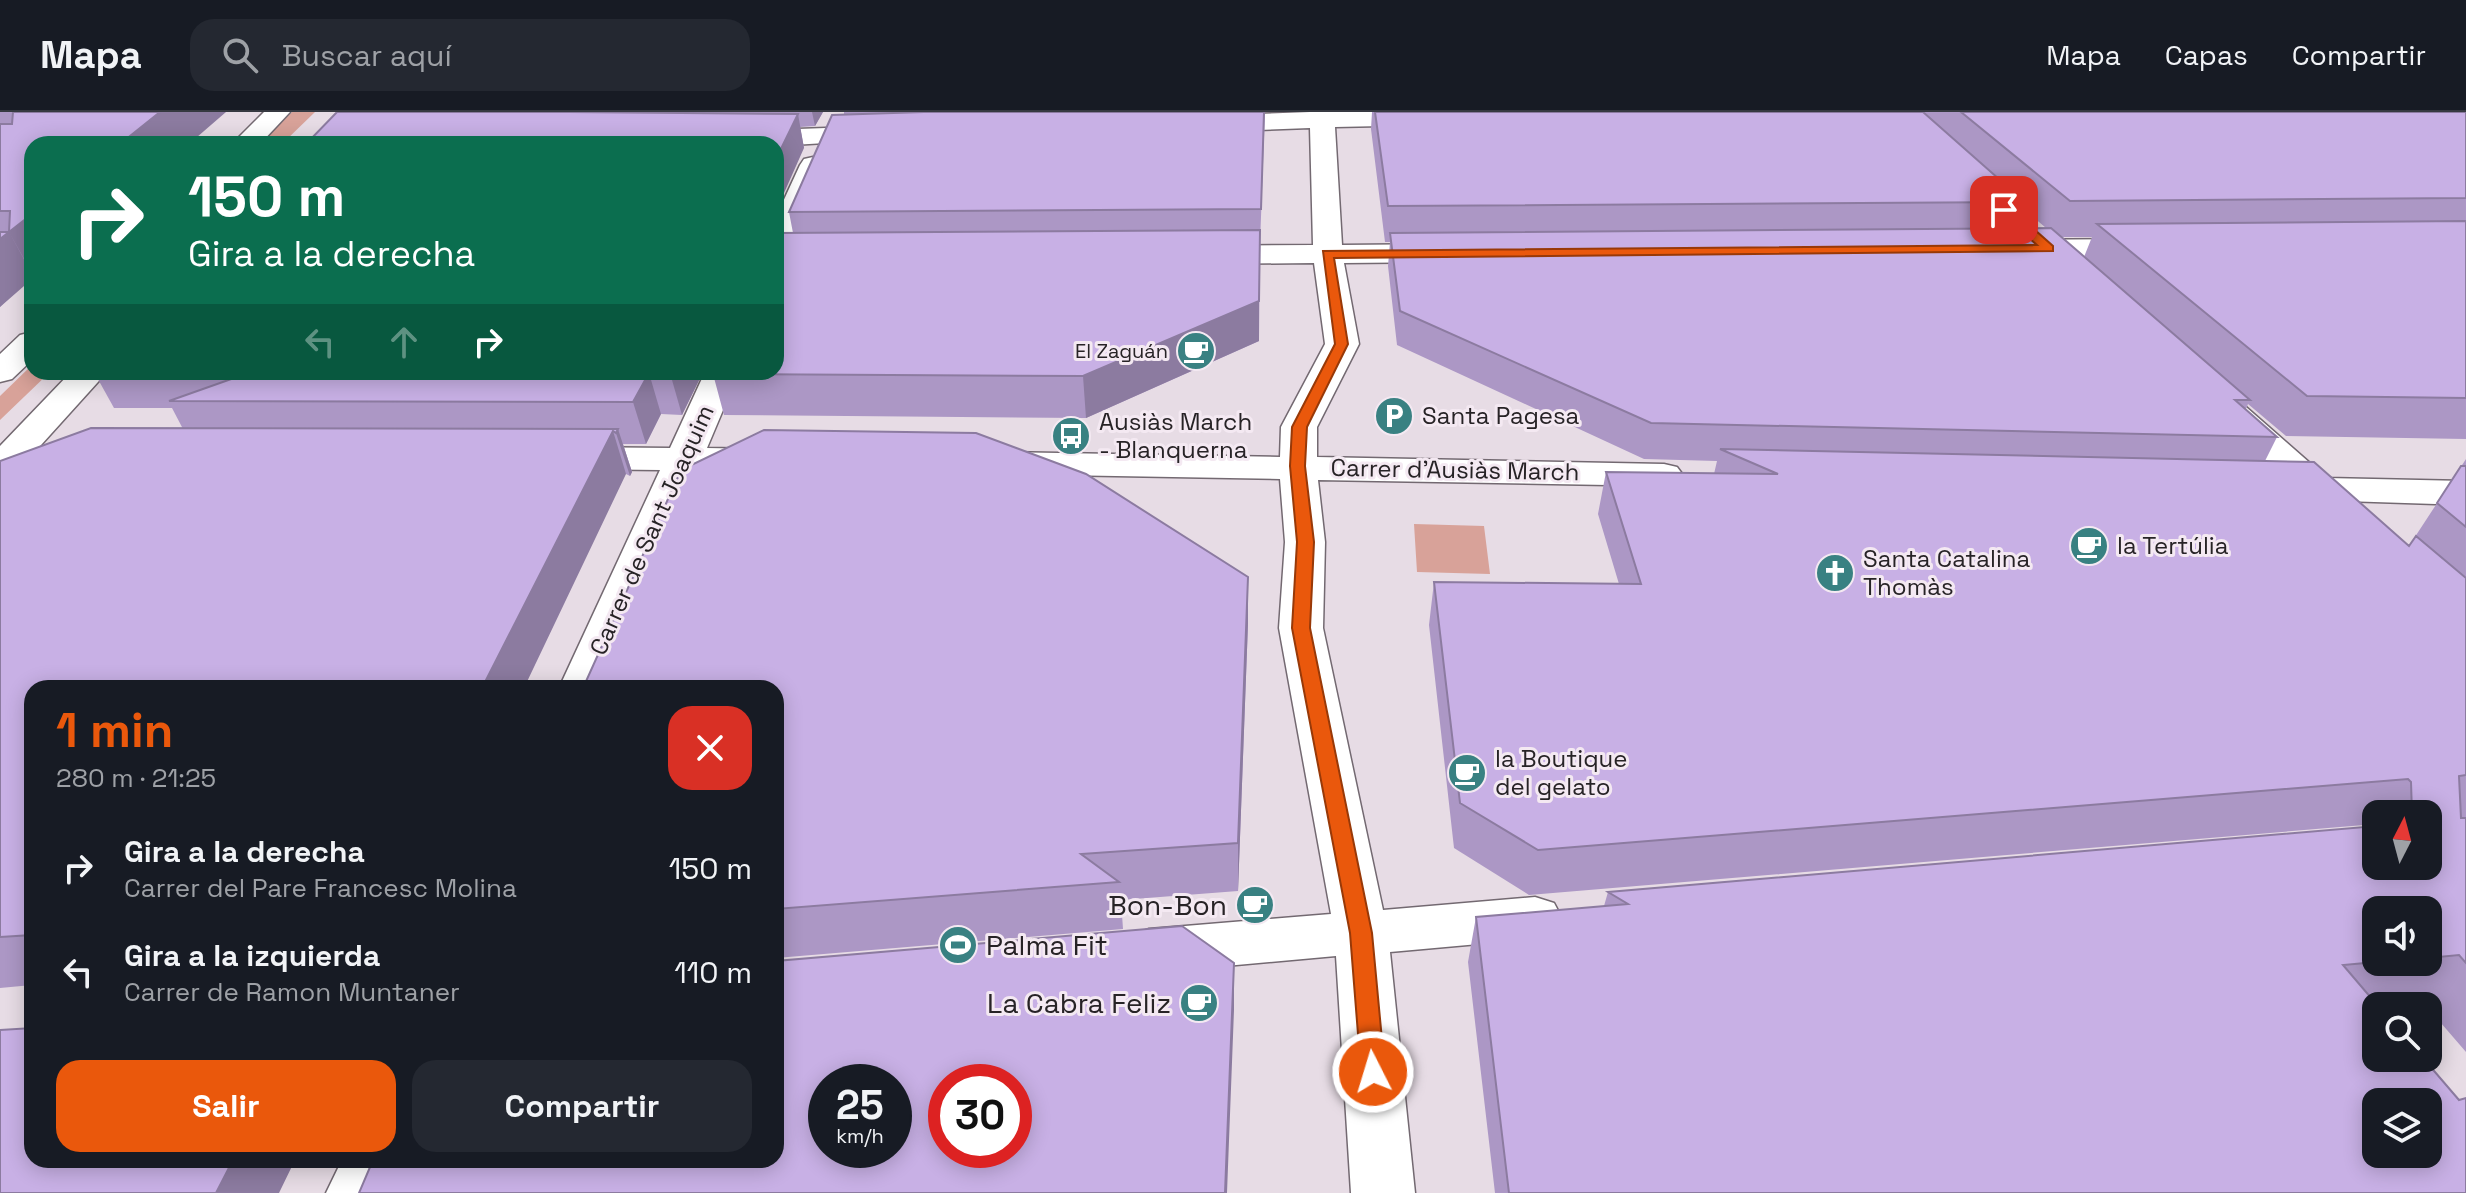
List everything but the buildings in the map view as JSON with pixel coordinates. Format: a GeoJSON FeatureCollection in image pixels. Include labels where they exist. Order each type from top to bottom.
{"type":"FeatureCollection","features":[{"type":"Feature","properties":{"kind":"street"},"geometry":{"type":"LineString","coordinates":[[253,136],[278,112]]}},
{"type":"Feature","properties":{"kind":"street"},"geometry":{"type":"LineString","coordinates":[[1186,125],[1322,116],[1448,116]]}},
{"type":"Feature","properties":{"kind":"street"},"geometry":{"type":"LineString","coordinates":[[1322,116],[1328,254],[1342,344],[1299,427],[1298,466],[1305,542],[1301,628],[1361,933],[1383,1193]]}},
{"type":"Feature","properties":{"kind":"street"},"geometry":{"type":"LineString","coordinates":[[746,136],[831,124],[904,134]]}},
{"type":"Feature","properties":{"kind":"street"},"geometry":{"type":"LineString","coordinates":[[784,232],[831,124]]}},
{"type":"Feature","properties":{"kind":"street"},"geometry":{"type":"LineString","coordinates":[[2013,217],[2083,280]]}},
{"type":"Feature","properties":{"kind":"street"},"geometry":{"type":"LineString","coordinates":[[1985,249],[2172,248]]}},
{"type":"Feature","properties":{"kind":"street"},"geometry":{"type":"LineString","coordinates":[[1166,255],[1481,253]]}},
{"type":"Feature","properties":{"kind":"street"},"geometry":{"type":"LineString","coordinates":[[784,259],[807,258]]}},
{"type":"Feature","properties":{"kind":"street"},"geometry":{"type":"LineString","coordinates":[[0,267],[24,266]]}},
{"type":"Feature","properties":{"kind":"street"},"geometry":{"type":"LineString","coordinates":[[0,372],[24,350]]}},
{"type":"Feature","properties":{"kind":"street"},"geometry":{"type":"LineString","coordinates":[[4,461],[82,380]]}},
{"type":"Feature","properties":{"kind":"street","name":"Carrer de Sant Joaquim"},"geometry":{"type":"LineString","coordinates":[[586,680],[718,380]]}},
{"type":"Feature","properties":{"kind":"street"},"geometry":{"type":"LineString","coordinates":[[2200,384],[2351,519]]}},
{"type":"Feature","properties":{"kind":"street"},"geometry":{"type":"LineString","coordinates":[[4,461],[58,456]]}},
{"type":"Feature","properties":{"kind":"street"},"geometry":{"type":"LineString","coordinates":[[527,458],[793,460]]}},
{"type":"Feature","properties":{"kind":"street","name":"Carrer d'Ausiàs March"},"geometry":{"type":"LineString","coordinates":[[965,462],[1700,476]]}},
{"type":"Feature","properties":{"kind":"street"},"geometry":{"type":"LineString","coordinates":[[2253,487],[2466,493]]}},
{"type":"Feature","properties":{"kind":"street"},"geometry":{"type":"LineString","coordinates":[[1109,955],[1589,913]]}},
{"type":"Feature","properties":{"kind":"street"},"geometry":{"type":"LineString","coordinates":[[358,1193],[369,1168]]}},
{"type":"Feature","properties":{"kind":"shaded area"},"geometry":{"type":"Polygon","coordinates":[[[292,112],[315,112],[290,136],[267,136],[292,112]]]}},
{"type":"Feature","properties":{"kind":"shaded area"},"geometry":{"type":"Polygon","coordinates":[[[24,373],[24,380],[42,380],[0,420],[0,396],[24,373]]]}},
{"type":"Feature","properties":{"kind":"shaded area"},"geometry":{"type":"Polygon","coordinates":[[[1414,524],[1484,526],[1490,574],[1417,572],[1414,524]]]}},
{"type":"Feature","properties":{"kind":"place","name":"El Zaguán"},"geometry":{"type":"Point","coordinates":[1196,351]}},
{"type":"Feature","properties":{"kind":"place","name":"Santa Pagesa"},"geometry":{"type":"Point","coordinates":[1394,416]}},
{"type":"Feature","properties":{"kind":"place","name":"Ausiàs March - Blanquerna"},"geometry":{"type":"Point","coordinates":[1071,436]}},
{"type":"Feature","properties":{"kind":"place","name":"la Tertúlia"},"geometry":{"type":"Point","coordinates":[2089,546]}},
{"type":"Feature","properties":{"kind":"place","name":"Santa Catalina Thomàs"},"geometry":{"type":"Point","coordinates":[1835,573]}},
{"type":"Feature","properties":{"kind":"place","name":"la Boutique del gelato"},"geometry":{"type":"Point","coordinates":[1467,773]}},
{"type":"Feature","properties":{"kind":"place","name":"Bon-Bon"},"geometry":{"type":"Point","coordinates":[1255,905]}},
{"type":"Feature","properties":{"kind":"place","name":"Palma Fit"},"geometry":{"type":"Point","coordinates":[958,945]}},
{"type":"Feature","properties":{"kind":"place","name":"La Cabra Feliz"},"geometry":{"type":"Point","coordinates":[1199,1003]}},
{"type":"Feature","properties":{"kind":"route"},"geometry":{"type":"LineString","coordinates":[[1373,1072],[1361,933],[1301,628],[1305,542],[1298,466],[1299,427],[1342,344],[1328,254],[2048,249],[2004,210]]}}]}
